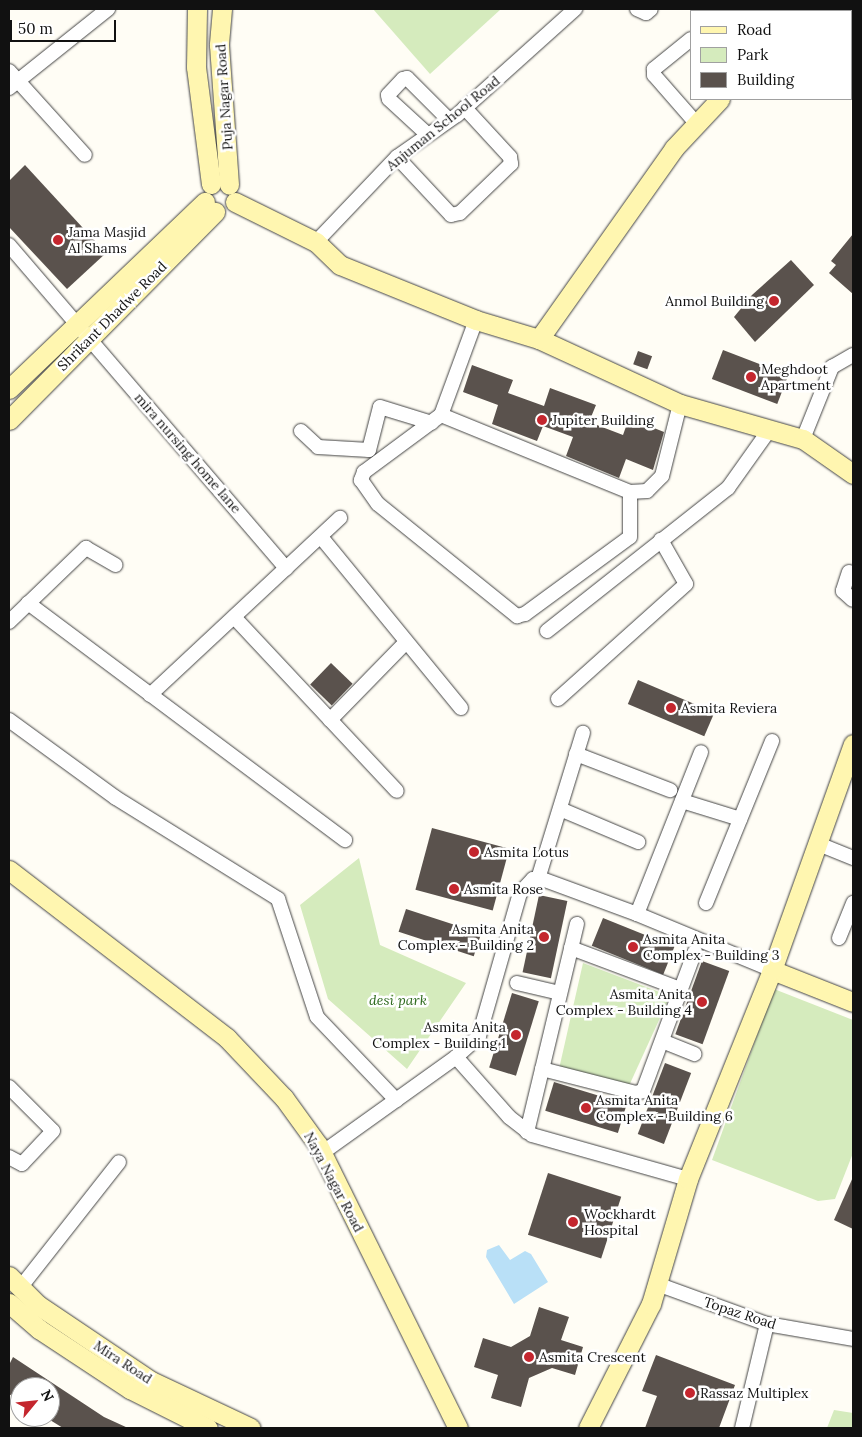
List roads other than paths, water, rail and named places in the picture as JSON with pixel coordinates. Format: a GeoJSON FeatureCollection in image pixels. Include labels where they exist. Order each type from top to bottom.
{"type":"FeatureCollection","features":[{"type":"Feature","properties":{"kind":"street"},"geometry":{"type":"LineString","coordinates":[[85,155],[11,80],[108,9]]}},
{"type":"Feature","properties":{"kind":"street","name":"Puja Nagar Road"},"geometry":{"type":"LineString","coordinates":[[197,9],[196,67],[219,197]]}},
{"type":"Feature","properties":{"kind":"street","name":"Puja Nagar Road"},"geometry":{"type":"LineString","coordinates":[[219,197],[219,45],[222,9]]}},
{"type":"Feature","properties":{"kind":"street","name":"Anjuman School Road"},"geometry":{"type":"LineString","coordinates":[[316,242],[397,157],[465,108],[575,9]]}},
{"type":"Feature","properties":{"kind":"street"},"geometry":{"type":"LineString","coordinates":[[637,9],[646,13],[651,9]]}},
{"type":"Feature","properties":{"kind":"street"},"geometry":{"type":"LineString","coordinates":[[690,40],[654,69],[654,75],[695,122]]}},
{"type":"Feature","properties":{"kind":"street"},"geometry":{"type":"LineString","coordinates":[[427,134],[389,99],[388,95],[402,79],[407,78],[448,119]]}},
{"type":"Feature","properties":{"kind":"street"},"geometry":{"type":"LineString","coordinates":[[539,339],[695,122],[719,100]]}},
{"type":"Feature","properties":{"kind":"street"},"geometry":{"type":"LineString","coordinates":[[397,157],[451,215],[460,213],[511,164],[510,158],[465,108]]}},
{"type":"Feature","properties":{"kind":"street"},"geometry":{"type":"LineString","coordinates":[[219,197],[316,242],[340,265],[476,320],[539,339],[680,404],[803,439],[853,474]]}},
{"type":"Feature","properties":{"kind":"street","name":"Shrikant Dhadwe Road"},"geometry":{"type":"LineString","coordinates":[[9,388],[74,322],[219,197]]}},
{"type":"Feature","properties":{"kind":"street","name":"Shrikant Dhadwe Road"},"geometry":{"type":"LineString","coordinates":[[9,420],[88,341],[219,197]]}},
{"type":"Feature","properties":{"kind":"street","name":"mira nursing home lane"},"geometry":{"type":"LineString","coordinates":[[9,245],[88,341],[286,568]]}},
{"type":"Feature","properties":{"kind":"street"},"geometry":{"type":"LineString","coordinates":[[476,320],[437,419],[364,472],[361,480],[378,504],[516,616],[525,614],[630,538],[630,492]]}},
{"type":"Feature","properties":{"kind":"street"},"geometry":{"type":"LineString","coordinates":[[803,439],[832,367],[853,355]]}},
{"type":"Feature","properties":{"kind":"street"},"geometry":{"type":"LineString","coordinates":[[301,431],[318,447],[369,450],[380,407],[437,419],[630,492],[647,491],[662,476],[680,404]]}},
{"type":"Feature","properties":{"kind":"street"},"geometry":{"type":"LineString","coordinates":[[547,631],[728,488],[770,429]]}},
{"type":"Feature","properties":{"kind":"street"},"geometry":{"type":"LineString","coordinates":[[150,695],[286,568],[321,538],[340,518]]}},
{"type":"Feature","properties":{"kind":"street"},"geometry":{"type":"LineString","coordinates":[[321,538],[462,708]]}},
{"type":"Feature","properties":{"kind":"street"},"geometry":{"type":"LineString","coordinates":[[558,699],[686,584],[661,540]]}},
{"type":"Feature","properties":{"kind":"street"},"geometry":{"type":"LineString","coordinates":[[9,622],[86,548],[116,565]]}},
{"type":"Feature","properties":{"kind":"street"},"geometry":{"type":"LineString","coordinates":[[849,572],[843,591],[844,596],[853,600]]}},
{"type":"Feature","properties":{"kind":"street"},"geometry":{"type":"LineString","coordinates":[[28,603],[345,840]]}},
{"type":"Feature","properties":{"kind":"street"},"geometry":{"type":"LineString","coordinates":[[234,617],[397,791]]}},
{"type":"Feature","properties":{"kind":"street"},"geometry":{"type":"LineString","coordinates":[[330,720],[406,642]]}},
{"type":"Feature","properties":{"kind":"street"},"geometry":{"type":"LineString","coordinates":[[9,720],[116,798],[278,899],[317,1017],[396,1100]]}},
{"type":"Feature","properties":{"kind":"street"},"geometry":{"type":"LineString","coordinates":[[538,879],[583,733]]}},
{"type":"Feature","properties":{"kind":"street"},"geometry":{"type":"LineString","coordinates":[[706,903],[772,741]]}},
{"type":"Feature","properties":{"kind":"street"},"geometry":{"type":"LineString","coordinates":[[588,1428],[657,1284],[688,1179],[772,970],[853,744]]}},
{"type":"Feature","properties":{"kind":"street"},"geometry":{"type":"LineString","coordinates":[[637,914],[701,752]]}},
{"type":"Feature","properties":{"kind":"street"},"geometry":{"type":"LineString","coordinates":[[576,754],[670,790]]}},
{"type":"Feature","properties":{"kind":"street"},"geometry":{"type":"LineString","coordinates":[[682,801],[740,819]]}},
{"type":"Feature","properties":{"kind":"street"},"geometry":{"type":"LineString","coordinates":[[560,809],[638,842]]}},
{"type":"Feature","properties":{"kind":"street"},"geometry":{"type":"LineString","coordinates":[[816,843],[853,858]]}},
{"type":"Feature","properties":{"kind":"street","name":"Naya Nagar Road"},"geometry":{"type":"LineString","coordinates":[[9,870],[227,1038],[284,1098],[322,1153],[458,1428]]}},
{"type":"Feature","properties":{"kind":"street"},"geometry":{"type":"LineString","coordinates":[[322,1153],[456,1057],[479,1036],[520,893],[525,884],[538,879],[637,914],[853,1002]]}},
{"type":"Feature","properties":{"kind":"street"},"geometry":{"type":"LineString","coordinates":[[839,938],[853,903]]}},
{"type":"Feature","properties":{"kind":"street"},"geometry":{"type":"LineString","coordinates":[[527,1132],[576,924]]}},
{"type":"Feature","properties":{"kind":"street"},"geometry":{"type":"LineString","coordinates":[[571,948],[680,989]]}},
{"type":"Feature","properties":{"kind":"street"},"geometry":{"type":"LineString","coordinates":[[542,1069],[640,1093],[646,1087],[695,951]]}},
{"type":"Feature","properties":{"kind":"street"},"geometry":{"type":"LineString","coordinates":[[517,983],[560,993]]}},
{"type":"Feature","properties":{"kind":"street"},"geometry":{"type":"LineString","coordinates":[[662,1041],[694,1054]]}},
{"type":"Feature","properties":{"kind":"street"},"geometry":{"type":"LineString","coordinates":[[456,1057],[509,1117],[527,1132],[688,1179]]}},
{"type":"Feature","properties":{"kind":"street"},"geometry":{"type":"LineString","coordinates":[[9,1087],[53,1131],[22,1164],[9,1157]]}},
{"type":"Feature","properties":{"kind":"street"},"geometry":{"type":"LineString","coordinates":[[12,1293],[119,1162]]}},
{"type":"Feature","properties":{"kind":"street","name":"Topaz Road"},"geometry":{"type":"LineString","coordinates":[[657,1284],[767,1324],[853,1339]]}},
{"type":"Feature","properties":{"kind":"street","name":"Mira Road"},"geometry":{"type":"LineString","coordinates":[[12,1293],[39,1329],[130,1390],[208,1428]]}},
{"type":"Feature","properties":{"kind":"street","name":"Mira Road"},"geometry":{"type":"LineString","coordinates":[[12,1293],[38,1306],[151,1381],[251,1428]]}},
{"type":"Feature","properties":{"kind":"street"},"geometry":{"type":"LineString","coordinates":[[742,1428],[767,1324]]}},
{"type":"Feature","properties":{"kind":"water"},"geometry":{"type":"Polygon","coordinates":[[[499,1245],[510,1260],[525,1251],[531,1254],[548,1282],[514,1304],[486,1257],[487,1250],[499,1245]]]}},
{"type":"Feature","properties":{"kind":"place","name":"Jama Masjid Al Shams"},"geometry":{"type":"Point","coordinates":[58,240]}},
{"type":"Feature","properties":{"kind":"place","name":"Anmol Building"},"geometry":{"type":"Point","coordinates":[774,301]}},
{"type":"Feature","properties":{"kind":"place","name":"Meghdoot Apartment"},"geometry":{"type":"Point","coordinates":[751,377]}},
{"type":"Feature","properties":{"kind":"place","name":"Jupiter Building"},"geometry":{"type":"Point","coordinates":[542,420]}},
{"type":"Feature","properties":{"kind":"place","name":"Asmita Reviera"},"geometry":{"type":"Point","coordinates":[671,708]}},
{"type":"Feature","properties":{"kind":"place","name":"Asmita Lotus"},"geometry":{"type":"Point","coordinates":[474,852]}},
{"type":"Feature","properties":{"kind":"place","name":"Asmita Rose"},"geometry":{"type":"Point","coordinates":[454,889]}},
{"type":"Feature","properties":{"kind":"place","name":"Asmita Anita Complex - Building 2"},"geometry":{"type":"Point","coordinates":[544,937]}},
{"type":"Feature","properties":{"kind":"place","name":"Asmita Anita Complex - Building 3"},"geometry":{"type":"Point","coordinates":[633,947]}},
{"type":"Feature","properties":{"kind":"place","name":"Asmita Anita Complex - Building 4"},"geometry":{"type":"Point","coordinates":[702,1002]}},
{"type":"Feature","properties":{"kind":"place","name":"Asmita Anita Complex - Building 1"},"geometry":{"type":"Point","coordinates":[516,1035]}},
{"type":"Feature","properties":{"kind":"place","name":"Asmita Anita Complex - Building 6"},"geometry":{"type":"Point","coordinates":[586,1108]}},
{"type":"Feature","properties":{"kind":"place","name":"Wockhardt Hospital"},"geometry":{"type":"Point","coordinates":[573,1222]}},
{"type":"Feature","properties":{"kind":"place","name":"Asmita Crescent"},"geometry":{"type":"Point","coordinates":[529,1357]}},
{"type":"Feature","properties":{"kind":"place","name":"Rassaz Multiplex"},"geometry":{"type":"Point","coordinates":[690,1393]}},
{"type":"Feature","properties":{"kind":"park label","name":"desi park"},"geometry":{"type":"Point","coordinates":[398,1000]}}]}
